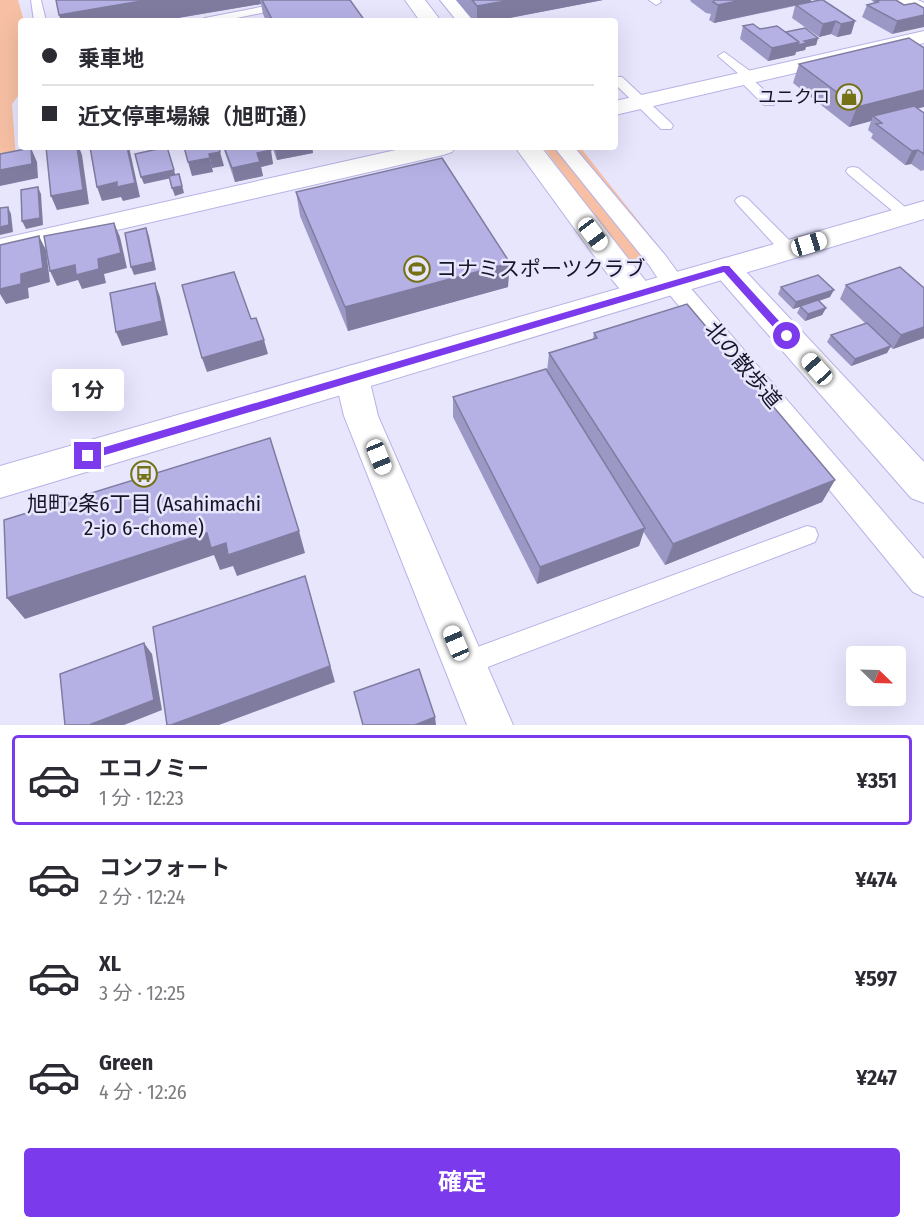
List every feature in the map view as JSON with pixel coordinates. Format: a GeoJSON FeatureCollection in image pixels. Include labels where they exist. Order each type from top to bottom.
{"type":"FeatureCollection","features":[{"type":"Feature","properties":{"kind":"street"},"geometry":{"type":"LineString","coordinates":[[415,0],[429,18]]}},
{"type":"Feature","properties":{"kind":"street"},"geometry":{"type":"LineString","coordinates":[[448,0],[463,18]]}},
{"type":"Feature","properties":{"kind":"street"},"geometry":{"type":"LineString","coordinates":[[904,0],[924,12]]}},
{"type":"Feature","properties":{"kind":"street"},"geometry":{"type":"LineString","coordinates":[[618,107],[924,37]]}},
{"type":"Feature","properties":{"kind":"street"},"geometry":{"type":"LineString","coordinates":[[0,248],[431,150]]}},
{"type":"Feature","properties":{"kind":"street"},"geometry":{"type":"LineString","coordinates":[[530,150],[619,269],[640,293]]}},
{"type":"Feature","properties":{"kind":"street","name":"北の散歩道"},"geometry":{"type":"LineString","coordinates":[[566,150],[657,260],[673,283],[924,582]]}},
{"type":"Feature","properties":{"kind":"street"},"geometry":{"type":"LineString","coordinates":[[0,482],[915,212]]}},
{"type":"Feature","properties":{"kind":"street"},"geometry":{"type":"LineString","coordinates":[[726,268],[924,488]]}},
{"type":"Feature","properties":{"kind":"street"},"geometry":{"type":"LineString","coordinates":[[352,378],[362,416],[490,725]]}},
{"type":"Feature","properties":{"kind":"lane"},"geometry":{"type":"LineString","coordinates":[[36,0],[39,18]]}},
{"type":"Feature","properties":{"kind":"lane"},"geometry":{"type":"LineString","coordinates":[[220,18],[290,4]]}},
{"type":"Feature","properties":{"kind":"lane"},"geometry":{"type":"LineString","coordinates":[[724,56],[769,102]]}},
{"type":"Feature","properties":{"kind":"lane"},"geometry":{"type":"LineString","coordinates":[[618,80],[666,126]]}},
{"type":"Feature","properties":{"kind":"lane"},"geometry":{"type":"LineString","coordinates":[[853,171],[915,212]]}},
{"type":"Feature","properties":{"kind":"lane"},"geometry":{"type":"LineString","coordinates":[[742,201],[789,250]]}},
{"type":"Feature","properties":{"kind":"lane"},"geometry":{"type":"LineString","coordinates":[[464,664],[807,535]]}},
{"type":"Feature","properties":{"kind":"shaded area"},"geometry":{"type":"Polygon","coordinates":[[[0,0],[18,0],[23,18],[18,18],[18,96],[12,104],[16,158],[0,161],[0,0]]]}},
{"type":"Feature","properties":{"kind":"shaded area"},"geometry":{"type":"Polygon","coordinates":[[[545,150],[582,150],[663,252],[628,261],[545,150]]]}},
{"type":"Feature","properties":{"kind":"building"},"geometry":{"type":"Polygon","coordinates":[[[56,0],[147,0],[59,15],[56,0]]]}},
{"type":"Feature","properties":{"kind":"building"},"geometry":{"type":"Polygon","coordinates":[[[262,0],[350,0],[363,18],[271,18],[262,0]]]}},
{"type":"Feature","properties":{"kind":"building"},"geometry":{"type":"Polygon","coordinates":[[[472,0],[511,0],[477,6],[472,0]]]}},
{"type":"Feature","properties":{"kind":"building"},"geometry":{"type":"Polygon","coordinates":[[[715,0],[742,0],[718,5],[713,2],[715,0]]]}},
{"type":"Feature","properties":{"kind":"building"},"geometry":{"type":"Polygon","coordinates":[[[820,0],[855,21],[823,24],[796,5],[820,0]]]}},
{"type":"Feature","properties":{"kind":"building"},"geometry":{"type":"Polygon","coordinates":[[[881,0],[896,0],[904,5],[915,3],[924,8],[924,15],[897,21],[867,5],[881,0]]]}},
{"type":"Feature","properties":{"kind":"building"},"geometry":{"type":"Polygon","coordinates":[[[753,24],[760,29],[777,26],[799,42],[772,48],[743,26],[753,24]]]}},
{"type":"Feature","properties":{"kind":"building"},"geometry":{"type":"Polygon","coordinates":[[[805,28],[818,38],[798,45],[799,42],[786,32],[805,28]]]}},
{"type":"Feature","properties":{"kind":"building"},"geometry":{"type":"Polygon","coordinates":[[[909,38],[924,48],[924,90],[857,107],[799,64],[909,38]]]}},
{"type":"Feature","properties":{"kind":"building"},"geometry":{"type":"Polygon","coordinates":[[[914,106],[924,113],[924,154],[918,150],[912,151],[876,124],[882,123],[873,116],[914,106]]]}},
{"type":"Feature","properties":{"kind":"building"},"geometry":{"type":"Polygon","coordinates":[[[31,150],[32,164],[0,170],[0,154],[31,150]]]}},
{"type":"Feature","properties":{"kind":"building"},"geometry":{"type":"Polygon","coordinates":[[[46,150],[77,150],[83,190],[51,196],[46,150]]]}},
{"type":"Feature","properties":{"kind":"building"},"geometry":{"type":"Polygon","coordinates":[[[91,150],[128,150],[135,183],[117,187],[117,182],[97,187],[91,150]]]}},
{"type":"Feature","properties":{"kind":"building"},"geometry":{"type":"Polygon","coordinates":[[[168,150],[174,170],[141,177],[135,154],[168,150]]]}},
{"type":"Feature","properties":{"kind":"building"},"geometry":{"type":"Polygon","coordinates":[[[185,150],[220,150],[220,152],[209,154],[210,158],[188,162],[185,150]]]}},
{"type":"Feature","properties":{"kind":"building"},"geometry":{"type":"Polygon","coordinates":[[[225,150],[271,150],[257,153],[260,162],[232,168],[225,150]]]}},
{"type":"Feature","properties":{"kind":"building"},"geometry":{"type":"Polygon","coordinates":[[[442,158],[510,263],[345,307],[296,192],[442,158]]]}},
{"type":"Feature","properties":{"kind":"building"},"geometry":{"type":"Polygon","coordinates":[[[179,174],[182,186],[172,188],[169,176],[179,174]]]}},
{"type":"Feature","properties":{"kind":"building"},"geometry":{"type":"Polygon","coordinates":[[[38,187],[40,218],[22,221],[21,190],[38,187]]]}},
{"type":"Feature","properties":{"kind":"building"},"geometry":{"type":"Polygon","coordinates":[[[8,207],[9,225],[0,227],[0,208],[8,207]]]}},
{"type":"Feature","properties":{"kind":"building"},"geometry":{"type":"Polygon","coordinates":[[[114,223],[121,253],[98,259],[99,269],[76,275],[75,265],[50,271],[44,236],[114,223]]]}},
{"type":"Feature","properties":{"kind":"building"},"geometry":{"type":"Polygon","coordinates":[[[146,228],[153,262],[131,267],[125,233],[146,228]]]}},
{"type":"Feature","properties":{"kind":"building"},"geometry":{"type":"Polygon","coordinates":[[[39,236],[43,268],[21,274],[21,284],[0,289],[0,245],[39,236]]]}},
{"type":"Feature","properties":{"kind":"building"},"geometry":{"type":"Polygon","coordinates":[[[900,267],[924,288],[924,327],[901,335],[846,285],[900,267]]]}},
{"type":"Feature","properties":{"kind":"building"},"geometry":{"type":"Polygon","coordinates":[[[234,272],[251,319],[256,318],[264,340],[202,358],[182,285],[234,272]]]}},
{"type":"Feature","properties":{"kind":"building"},"geometry":{"type":"Polygon","coordinates":[[[818,275],[834,290],[796,302],[781,287],[818,275]]]}},
{"type":"Feature","properties":{"kind":"building"},"geometry":{"type":"Polygon","coordinates":[[[155,283],[162,321],[116,332],[110,293],[155,283]]]}},
{"type":"Feature","properties":{"kind":"building"},"geometry":{"type":"Polygon","coordinates":[[[818,300],[826,308],[808,314],[800,306],[818,300]]]}},
{"type":"Feature","properties":{"kind":"building"},"geometry":{"type":"Polygon","coordinates":[[[687,304],[835,480],[673,544],[549,353],[597,338],[594,333],[687,304]]]}},
{"type":"Feature","properties":{"kind":"building"},"geometry":{"type":"Polygon","coordinates":[[[867,323],[891,346],[855,359],[831,335],[867,323]]]}},
{"type":"Feature","properties":{"kind":"building"},"geometry":{"type":"Polygon","coordinates":[[[546,369],[645,528],[540,567],[453,397],[546,369]]]}},
{"type":"Feature","properties":{"kind":"building"},"geometry":{"type":"Polygon","coordinates":[[[270,438],[299,531],[228,555],[226,543],[211,548],[207,533],[7,598],[4,520],[270,438]]]}},
{"type":"Feature","properties":{"kind":"building"},"geometry":{"type":"Polygon","coordinates":[[[305,576],[330,666],[167,725],[153,627],[305,576]]]}},
{"type":"Feature","properties":{"kind":"building"},"geometry":{"type":"Polygon","coordinates":[[[144,643],[154,700],[89,725],[65,725],[60,674],[144,643]]]}},
{"type":"Feature","properties":{"kind":"building"},"geometry":{"type":"Polygon","coordinates":[[[419,669],[435,717],[415,725],[363,725],[354,692],[419,669]]]}},
{"type":"Feature","properties":{"kind":"place","name":"ユニクロ"},"geometry":{"type":"Point","coordinates":[849,97]}},
{"type":"Feature","properties":{"kind":"place","name":"コナミスポーツクラブ"},"geometry":{"type":"Point","coordinates":[417,269]}},
{"type":"Feature","properties":{"kind":"place","name":"旭町2条6丁目 (Asahimachi 2-jo 6-chome)"},"geometry":{"type":"Point","coordinates":[144,474]}},
{"type":"Feature","properties":{"kind":"route"},"geometry":{"type":"LineString","coordinates":[[88,456],[726,268],[787,336]]}}]}
